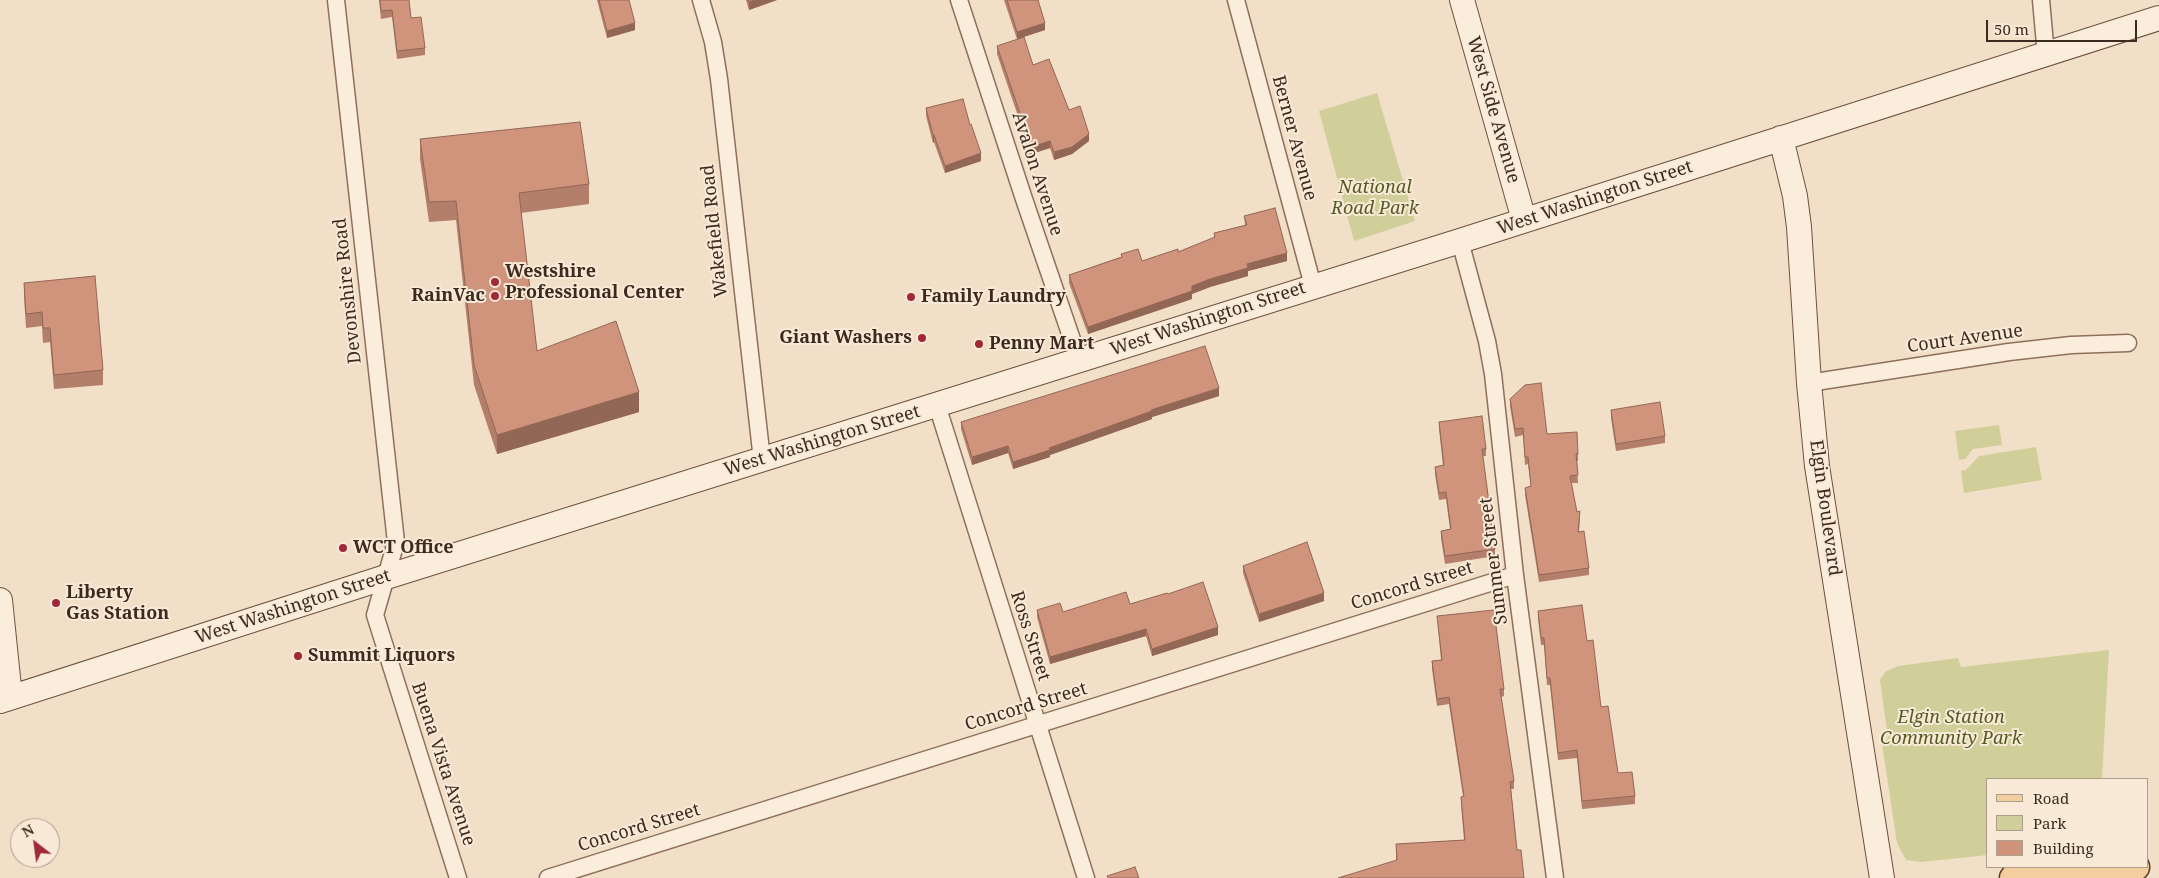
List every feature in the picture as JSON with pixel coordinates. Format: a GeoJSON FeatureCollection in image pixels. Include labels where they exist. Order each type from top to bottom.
{"type":"FeatureCollection","features":[{"type":"Feature","properties":{"kind":"main road"},"geometry":{"type":"LineString","coordinates":[[2012,878],[2125,868]]}},
{"type":"Feature","properties":{"kind":"main road"},"geometry":{"type":"LineString","coordinates":[[2086,878],[2125,868]]}},
{"type":"Feature","properties":{"kind":"street","name":"Devonshire Road"},"geometry":{"type":"LineString","coordinates":[[336,0],[396,542],[386,577]]}},
{"type":"Feature","properties":{"kind":"street","name":"Wakefield Road"},"geometry":{"type":"LineString","coordinates":[[701,0],[713,42],[719,79],[762,460]]}},
{"type":"Feature","properties":{"kind":"street","name":"Avalon Avenue"},"geometry":{"type":"LineString","coordinates":[[959,0],[1079,360]]}},
{"type":"Feature","properties":{"kind":"street","name":"Berner Avenue"},"geometry":{"type":"LineString","coordinates":[[1236,0],[1313,286]]}},
{"type":"Feature","properties":{"kind":"street","name":"West Side Avenue"},"geometry":{"type":"LineString","coordinates":[[1462,0],[1524,220]]}},
{"type":"Feature","properties":{"kind":"street"},"geometry":{"type":"LineString","coordinates":[[2041,0],[2046,55]]}},
{"type":"Feature","properties":{"kind":"street","name":"West Washington Street"},"geometry":{"type":"LineString","coordinates":[[5,699],[386,577],[1460,241],[2159,18]]}},
{"type":"Feature","properties":{"kind":"street","name":"Elgin Boulevard"},"geometry":{"type":"LineString","coordinates":[[1781,138],[1795,196],[1799,227],[1809,383],[1817,466],[1882,878]]}},
{"type":"Feature","properties":{"kind":"street","name":"Summer Street"},"geometry":{"type":"LineString","coordinates":[[1460,241],[1494,374],[1515,575],[1555,878]]}},
{"type":"Feature","properties":{"kind":"street","name":"Court Avenue"},"geometry":{"type":"LineString","coordinates":[[1809,383],[2009,352],[2071,345],[2128,343]]}},
{"type":"Feature","properties":{"kind":"street","name":"Ross Street"},"geometry":{"type":"LineString","coordinates":[[937,405],[1086,878]]}},
{"type":"Feature","properties":{"kind":"street","name":"Concord Street"},"geometry":{"type":"LineString","coordinates":[[548,878],[1515,575]]}},
{"type":"Feature","properties":{"kind":"street","name":"Buena Vista Avenue"},"geometry":{"type":"LineString","coordinates":[[386,577],[374,615],[458,878]]}},
{"type":"Feature","properties":{"kind":"street"},"geometry":{"type":"LineString","coordinates":[[0,600],[5,699]]}},
{"type":"Feature","properties":{"kind":"green space","name":"National Road Park"},"geometry":{"type":"Polygon","coordinates":[[[1377,93],[1415,221],[1354,241],[1319,111],[1377,93]]]}},
{"type":"Feature","properties":{"kind":"green space"},"geometry":{"type":"Polygon","coordinates":[[[1999,425],[2002,445],[1973,449],[1965,459],[1959,460],[1955,431],[1999,425]]]}},
{"type":"Feature","properties":{"kind":"green space"},"geometry":{"type":"Polygon","coordinates":[[[2036,447],[2042,480],[1964,493],[1961,471],[1966,470],[1979,456],[2036,447]]]}},
{"type":"Feature","properties":{"kind":"green space","name":"Elgin Station Community Park"},"geometry":{"type":"Polygon","coordinates":[[[2109,650],[2102,778],[1986,778],[1986,855],[1921,862],[1906,860],[1897,843],[1882,744],[1888,738],[1880,680],[1885,672],[1898,666],[1958,658],[1961,667],[2109,650]]]}},
{"type":"Feature","properties":{"kind":"building"},"geometry":{"type":"Polygon","coordinates":[[[380,0],[409,0],[411,18],[421,17],[425,48],[397,51],[392,10],[381,11],[380,0]]]}},
{"type":"Feature","properties":{"kind":"building"},"geometry":{"type":"Polygon","coordinates":[[[599,0],[629,0],[635,23],[607,31],[599,0]]]}},
{"type":"Feature","properties":{"kind":"building"},"geometry":{"type":"Polygon","coordinates":[[[1007,0],[1038,0],[1045,23],[1017,32],[1007,0]]]}},
{"type":"Feature","properties":{"kind":"building"},"geometry":{"type":"Polygon","coordinates":[[[1024,37],[1033,65],[1049,59],[1069,110],[1080,106],[1089,134],[1072,147],[1054,152],[1050,141],[1028,148],[1021,125],[1024,125],[997,46],[1024,37]]]}},
{"type":"Feature","properties":{"kind":"building"},"geometry":{"type":"Polygon","coordinates":[[[963,99],[970,125],[981,153],[945,166],[933,135],[926,108],[963,99]]]}},
{"type":"Feature","properties":{"kind":"building","name":"Westshire Professional Center"},"geometry":{"type":"Polygon","coordinates":[[[580,122],[589,184],[519,193],[537,351],[616,321],[639,392],[497,435],[474,365],[456,201],[429,202],[420,139],[580,122]]]}},
{"type":"Feature","properties":{"kind":"building"},"geometry":{"type":"Polygon","coordinates":[[[1275,208],[1287,253],[1247,264],[1248,268],[1192,286],[1192,291],[1088,327],[1069,275],[1122,257],[1121,254],[1138,249],[1142,261],[1178,249],[1178,252],[1215,237],[1214,233],[1247,225],[1244,216],[1275,208]]]}},
{"type":"Feature","properties":{"kind":"building"},"geometry":{"type":"Polygon","coordinates":[[[95,276],[103,370],[54,375],[50,328],[43,328],[42,312],[26,314],[24,283],[95,276]]]}},
{"type":"Feature","properties":{"kind":"building"},"geometry":{"type":"Polygon","coordinates":[[[1205,346],[1219,388],[1151,410],[1049,448],[1050,450],[1013,462],[1008,446],[972,457],[961,422],[1205,346]]]}},
{"type":"Feature","properties":{"kind":"building"},"geometry":{"type":"Polygon","coordinates":[[[1541,383],[1547,434],[1577,432],[1578,454],[1576,454],[1578,475],[1570,476],[1577,512],[1580,511],[1578,532],[1584,531],[1589,568],[1539,575],[1525,488],[1531,486],[1528,457],[1525,457],[1523,428],[1515,429],[1510,399],[1525,385],[1541,383]]]}},
{"type":"Feature","properties":{"kind":"building"},"geometry":{"type":"Polygon","coordinates":[[[1660,402],[1665,436],[1616,444],[1611,410],[1660,402]]]}},
{"type":"Feature","properties":{"kind":"building"},"geometry":{"type":"Polygon","coordinates":[[[1482,416],[1486,449],[1482,449],[1495,549],[1445,556],[1441,531],[1451,529],[1446,492],[1439,493],[1435,467],[1444,465],[1439,422],[1482,416]]]}},
{"type":"Feature","properties":{"kind":"building"},"geometry":{"type":"Polygon","coordinates":[[[1307,542],[1324,593],[1259,614],[1243,566],[1307,542]]]}},
{"type":"Feature","properties":{"kind":"building"},"geometry":{"type":"Polygon","coordinates":[[[1203,582],[1218,627],[1152,649],[1146,629],[1050,657],[1037,610],[1060,603],[1063,612],[1126,592],[1130,604],[1203,582]]]}},
{"type":"Feature","properties":{"kind":"building"},"geometry":{"type":"Polygon","coordinates":[[[1582,605],[1587,641],[1593,640],[1601,707],[1608,706],[1618,773],[1632,772],[1635,796],[1582,801],[1577,750],[1558,753],[1550,678],[1547,678],[1544,638],[1541,638],[1538,611],[1582,605]]]}},
{"type":"Feature","properties":{"kind":"building"},"geometry":{"type":"Polygon","coordinates":[[[1494,610],[1504,689],[1500,689],[1514,781],[1510,782],[1517,850],[1521,850],[1524,878],[1338,878],[1397,860],[1396,844],[1465,840],[1461,797],[1464,796],[1449,697],[1437,699],[1432,661],[1442,660],[1437,616],[1494,610]]]}},
{"type":"Feature","properties":{"kind":"building"},"geometry":{"type":"Polygon","coordinates":[[[1135,867],[1139,878],[1108,878],[1107,876],[1135,867]]]}},
{"type":"Feature","properties":{"kind":"place","name":"Westshire Professional Center"},"geometry":{"type":"Point","coordinates":[495,282]}},
{"type":"Feature","properties":{"kind":"place","name":"RainVac"},"geometry":{"type":"Point","coordinates":[495,296]}},
{"type":"Feature","properties":{"kind":"place","name":"Family Laundry"},"geometry":{"type":"Point","coordinates":[911,297]}},
{"type":"Feature","properties":{"kind":"place","name":"Giant Washers"},"geometry":{"type":"Point","coordinates":[922,338]}},
{"type":"Feature","properties":{"kind":"place","name":"Penny Mart"},"geometry":{"type":"Point","coordinates":[979,344]}},
{"type":"Feature","properties":{"kind":"place","name":"WCT Office"},"geometry":{"type":"Point","coordinates":[343,548]}},
{"type":"Feature","properties":{"kind":"place","name":"Liberty Gas Station"},"geometry":{"type":"Point","coordinates":[56,603]}},
{"type":"Feature","properties":{"kind":"place","name":"Summit Liquors"},"geometry":{"type":"Point","coordinates":[298,656]}}]}
